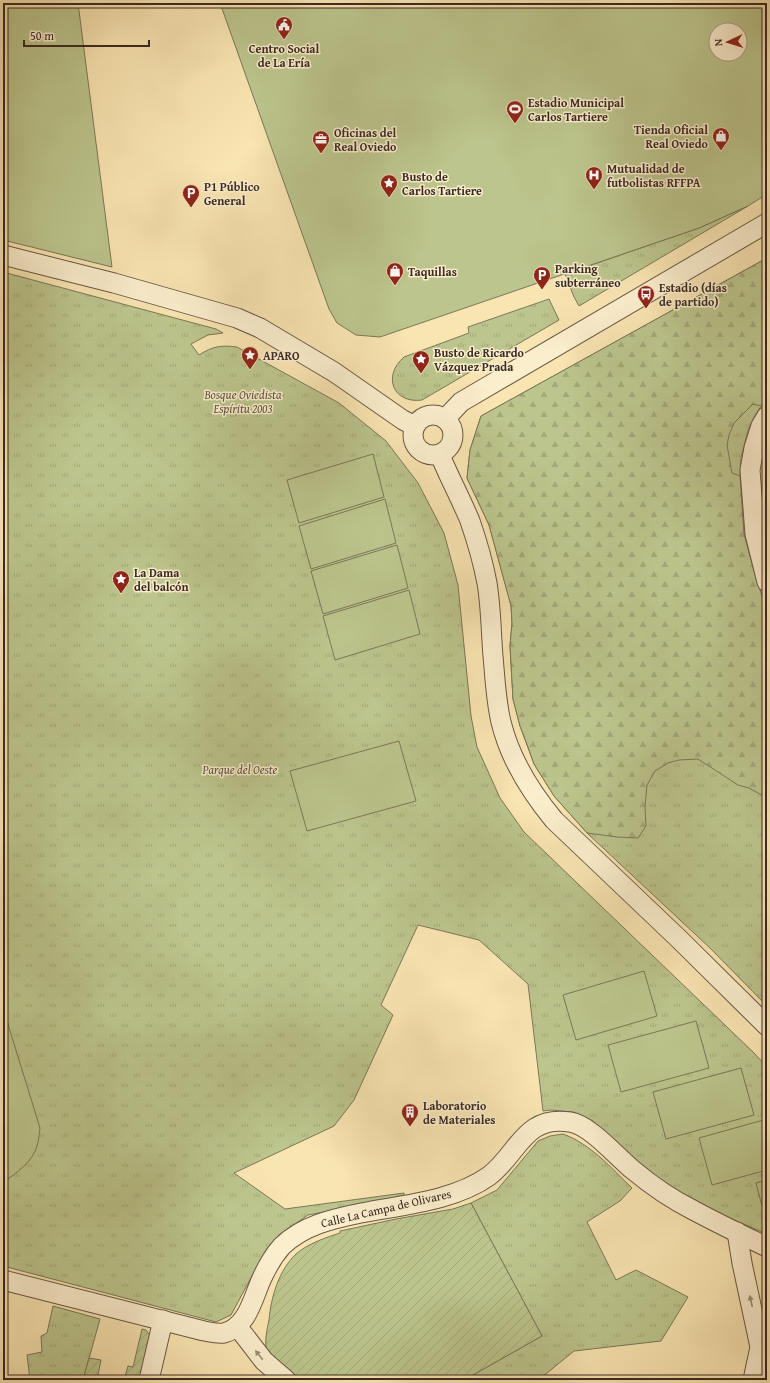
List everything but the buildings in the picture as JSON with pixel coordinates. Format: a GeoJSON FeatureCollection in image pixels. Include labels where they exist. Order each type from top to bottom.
{"type":"FeatureCollection","features":[{"type":"Feature","properties":{"kind":"street"},"geometry":{"type":"LineString","coordinates":[[445,419],[461,402],[767,223]]}},
{"type":"Feature","properties":{"kind":"street"},"geometry":{"type":"LineString","coordinates":[[3,255],[114,283],[237,318],[260,328],[334,372],[403,420],[415,426]]}},
{"type":"Feature","properties":{"kind":"street"},"geometry":{"type":"LineString","coordinates":[[430,415],[437,415],[445,419],[452,427],[454,433],[450,446],[446,452],[440,455],[426,455],[420,451],[413,439],[415,426],[419,421],[430,415]]}},
{"type":"Feature","properties":{"kind":"street"},"geometry":{"type":"LineString","coordinates":[[766,578],[755,534],[750,470],[754,448],[761,426],[767,416]]}},
{"type":"Feature","properties":{"kind":"street"},"geometry":{"type":"LineString","coordinates":[[440,455],[470,521],[482,563],[490,605],[495,682],[499,709],[505,735],[521,774],[536,798],[554,820],[679,939],[767,1026]]}},
{"type":"Feature","properties":{"kind":"street","name":"Calle La Campa de Olivares"},"geometry":{"type":"LineString","coordinates":[[237,1326],[248,1311],[262,1278],[272,1260],[282,1246],[302,1231],[331,1219],[441,1198],[468,1188],[480,1182],[498,1168],[527,1133],[534,1128],[552,1122],[573,1122],[588,1129],[623,1162],[662,1192],[692,1210],[767,1248]]}},
{"type":"Feature","properties":{"kind":"street"},"geometry":{"type":"LineString","coordinates":[[737,1232],[760,1347],[753,1380]]}},
{"type":"Feature","properties":{"kind":"street"},"geometry":{"type":"LineString","coordinates":[[742,1263],[767,1248]]}},
{"type":"Feature","properties":{"kind":"street"},"geometry":{"type":"LineString","coordinates":[[3,1280],[214,1333],[223,1333],[237,1326],[264,1361],[286,1380]]}},
{"type":"Feature","properties":{"kind":"street"},"geometry":{"type":"LineString","coordinates":[[149,1380],[163,1320]]}},
{"type":"Feature","properties":{"kind":"green space"},"geometry":{"type":"Polygon","coordinates":[[[3,3],[78,3],[112,267],[3,240],[3,3]]]}},
{"type":"Feature","properties":{"kind":"green space","name":"Estadio Municipal Carlos Tartiere"},"geometry":{"type":"Polygon","coordinates":[[[220,3],[767,3],[767,194],[748,206],[699,228],[380,337],[356,335],[337,323],[329,309],[220,3]]]}},
{"type":"Feature","properties":{"kind":"green space"},"geometry":{"type":"Polygon","coordinates":[[[748,206],[579,306],[565,274],[699,228],[748,206]]]}},
{"type":"Feature","properties":{"kind":"green space"},"geometry":{"type":"Polygon","coordinates":[[[767,258],[767,397],[748,430],[741,458],[740,476],[744,534],[757,582],[767,609],[767,1006],[711,949],[587,833],[554,796],[534,764],[520,726],[513,699],[510,646],[512,623],[511,605],[489,525],[467,478],[470,450],[481,416],[767,258]]]}},
{"type":"Feature","properties":{"kind":"green space"},"geometry":{"type":"Polygon","coordinates":[[[767,258],[767,397],[761,406],[753,404],[734,423],[727,445],[732,473],[740,476],[744,534],[757,582],[767,609],[767,692],[765,698],[767,714],[767,798],[749,788],[738,785],[698,759],[679,760],[668,763],[655,771],[647,785],[645,807],[646,826],[638,838],[587,833],[554,796],[534,764],[520,726],[513,699],[510,646],[512,623],[511,606],[489,525],[467,478],[470,450],[481,416],[767,258]]]}},
{"type":"Feature","properties":{"kind":"green space","name":"Parque del Oeste"},"geometry":{"type":"Polygon","coordinates":[[[3,272],[216,329],[223,333],[208,335],[191,344],[199,355],[217,347],[237,347],[339,403],[386,441],[418,483],[444,533],[458,585],[471,716],[477,747],[500,798],[524,832],[767,1067],[767,1234],[712,1211],[669,1188],[628,1158],[593,1121],[573,1112],[551,1110],[543,1111],[528,984],[479,940],[418,925],[381,1005],[393,1015],[354,1100],[334,1126],[234,1173],[285,1209],[404,1193],[404,1197],[308,1215],[279,1235],[266,1250],[231,1315],[216,1322],[3,1266],[3,272]]]}},
{"type":"Feature","properties":{"kind":"green space"},"geometry":{"type":"Polygon","coordinates":[[[549,299],[559,320],[422,400],[404,398],[394,387],[392,380],[393,372],[397,364],[404,357],[469,333],[468,327],[549,299]]]}},
{"type":"Feature","properties":{"kind":"green space"},"geometry":{"type":"Polygon","coordinates":[[[373,454],[384,497],[299,523],[287,480],[373,454]]]}},
{"type":"Feature","properties":{"kind":"green space"},"geometry":{"type":"Polygon","coordinates":[[[385,499],[396,543],[311,569],[299,526],[385,499]]]}},
{"type":"Feature","properties":{"kind":"green space"},"geometry":{"type":"Polygon","coordinates":[[[397,545],[408,588],[323,614],[311,571],[397,545]]]}},
{"type":"Feature","properties":{"kind":"green space"},"geometry":{"type":"Polygon","coordinates":[[[409,590],[420,634],[335,660],[323,616],[409,590]]]}},
{"type":"Feature","properties":{"kind":"green space"},"geometry":{"type":"Polygon","coordinates":[[[399,741],[416,801],[307,831],[290,771],[399,741]]]}},
{"type":"Feature","properties":{"kind":"green space"},"geometry":{"type":"Polygon","coordinates":[[[644,971],[657,1016],[576,1040],[563,995],[644,971]]]}},
{"type":"Feature","properties":{"kind":"green space"},"geometry":{"type":"Polygon","coordinates":[[[3,1008],[40,1128],[38,1144],[32,1157],[18,1171],[3,1182],[3,1008]]]}},
{"type":"Feature","properties":{"kind":"green space"},"geometry":{"type":"Polygon","coordinates":[[[696,1021],[709,1068],[621,1092],[608,1045],[696,1021]]]}},
{"type":"Feature","properties":{"kind":"green space"},"geometry":{"type":"Polygon","coordinates":[[[741,1068],[754,1115],[666,1139],[653,1092],[741,1068]]]}},
{"type":"Feature","properties":{"kind":"green space"},"geometry":{"type":"Polygon","coordinates":[[[767,1119],[767,1170],[712,1185],[699,1138],[767,1119]]]}},
{"type":"Feature","properties":{"kind":"green space"},"geometry":{"type":"Polygon","coordinates":[[[563,1134],[573,1138],[592,1150],[632,1188],[620,1201],[587,1222],[616,1280],[636,1270],[688,1297],[661,1341],[574,1351],[547,1373],[542,1380],[464,1380],[542,1336],[471,1203],[497,1190],[538,1141],[550,1136],[563,1134]]]}},
{"type":"Feature","properties":{"kind":"green space"},"geometry":{"type":"Polygon","coordinates":[[[767,1180],[767,1204],[762,1206],[756,1183],[767,1180]]]}},
{"type":"Feature","properties":{"kind":"green space"},"geometry":{"type":"Polygon","coordinates":[[[471,1203],[542,1336],[464,1380],[293,1380],[278,1366],[268,1353],[266,1347],[270,1311],[277,1284],[290,1260],[296,1254],[317,1241],[340,1233],[340,1231],[453,1209],[471,1203]]]}},
{"type":"Feature","properties":{"kind":"green space"},"geometry":{"type":"Polygon","coordinates":[[[53,1306],[100,1319],[83,1380],[30,1380],[27,1355],[42,1352],[41,1336],[47,1333],[53,1306]]]}},
{"type":"Feature","properties":{"kind":"green space"},"geometry":{"type":"Polygon","coordinates":[[[142,1329],[146,1330],[151,1337],[141,1380],[124,1380],[128,1366],[133,1367],[142,1329]]]}},
{"type":"Feature","properties":{"kind":"green space"},"geometry":{"type":"Polygon","coordinates":[[[89,1358],[101,1360],[97,1380],[83,1380],[89,1358]]]}},
{"type":"Feature","properties":{"kind":"place","name":"Centro Social de La Ería"},"geometry":{"type":"Point","coordinates":[284,40]}},
{"type":"Feature","properties":{"kind":"place","name":"Estadio Municipal Carlos Tartiere"},"geometry":{"type":"Point","coordinates":[515,124]}},
{"type":"Feature","properties":{"kind":"place","name":"Tienda Oficial Real Oviedo"},"geometry":{"type":"Point","coordinates":[721,151]}},
{"type":"Feature","properties":{"kind":"place","name":"Oficinas del Real Oviedo"},"geometry":{"type":"Point","coordinates":[321,154]}},
{"type":"Feature","properties":{"kind":"place","name":"Mutualidad de futbolistas RFFPA"},"geometry":{"type":"Point","coordinates":[594,190]}},
{"type":"Feature","properties":{"kind":"place","name":"Busto de Carlos Tartiere"},"geometry":{"type":"Point","coordinates":[389,198]}},
{"type":"Feature","properties":{"kind":"place","name":"P1 Público General"},"geometry":{"type":"Point","coordinates":[191,208]}},
{"type":"Feature","properties":{"kind":"place","name":"Taquillas"},"geometry":{"type":"Point","coordinates":[395,286]}},
{"type":"Feature","properties":{"kind":"place","name":"Parking subterráneo"},"geometry":{"type":"Point","coordinates":[542,290]}},
{"type":"Feature","properties":{"kind":"place","name":"Estadio (días de partido)"},"geometry":{"type":"Point","coordinates":[646,309]}},
{"type":"Feature","properties":{"kind":"place","name":"APARO"},"geometry":{"type":"Point","coordinates":[250,370]}},
{"type":"Feature","properties":{"kind":"place","name":"Busto de Ricardo Vázquez Prada"},"geometry":{"type":"Point","coordinates":[421,374]}},
{"type":"Feature","properties":{"kind":"place","name":"La Dama del balcón"},"geometry":{"type":"Point","coordinates":[121,594]}},
{"type":"Feature","properties":{"kind":"place","name":"Laboratorio de Materiales"},"geometry":{"type":"Point","coordinates":[410,1127]}},
{"type":"Feature","properties":{"kind":"park label","name":"Bosque Oviedista Espíritu 2003"},"geometry":{"type":"Point","coordinates":[243,401]}}]}
